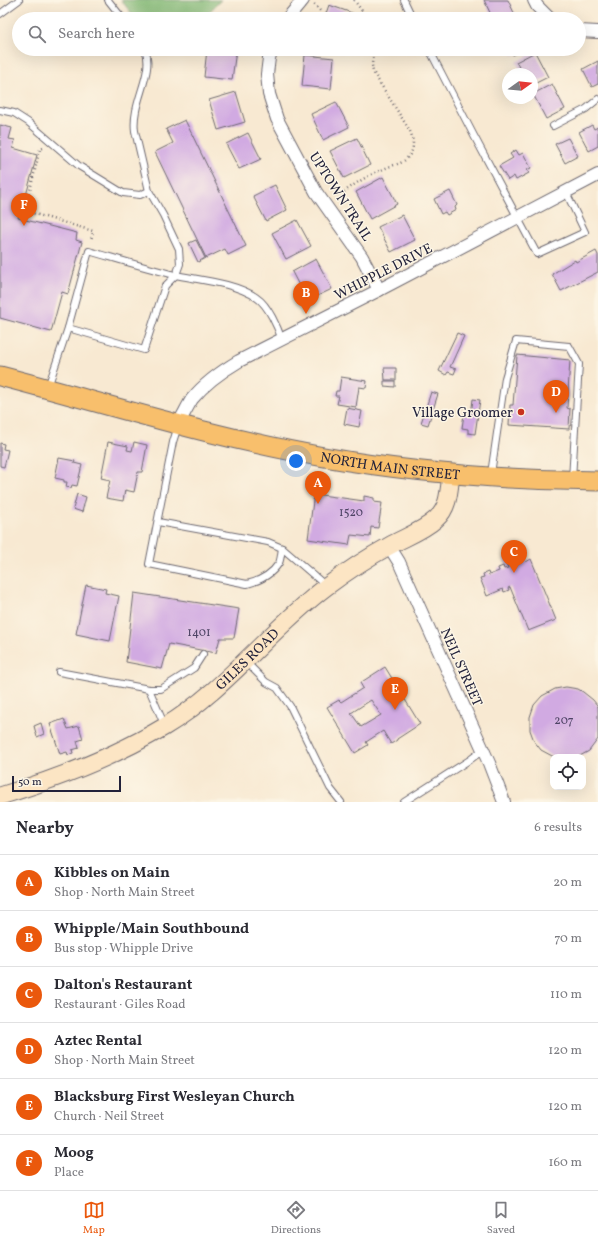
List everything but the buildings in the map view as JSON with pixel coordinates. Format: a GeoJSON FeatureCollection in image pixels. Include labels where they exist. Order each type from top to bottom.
{"type":"FeatureCollection","features":[{"type":"Feature","properties":{"kind":"main road","name":"NORTH MAIN STREET"},"geometry":{"type":"LineString","coordinates":[[0,376],[178,424],[323,457],[451,474],[539,480],[598,481]]}},
{"type":"Feature","properties":{"kind":"street"},"geometry":{"type":"LineString","coordinates":[[293,12],[303,0]]}},
{"type":"Feature","properties":{"kind":"street"},"geometry":{"type":"LineString","coordinates":[[534,0],[543,12]]}},
{"type":"Feature","properties":{"kind":"street"},"geometry":{"type":"LineString","coordinates":[[586,31],[598,32]]}},
{"type":"Feature","properties":{"kind":"street","name":"UPTOWN TRAIL"},"geometry":{"type":"LineString","coordinates":[[270,56],[268,81],[269,94],[277,119],[316,192],[362,257],[379,290]]}},
{"type":"Feature","properties":{"kind":"street","name":"WHIPPLE DRIVE"},"geometry":{"type":"LineString","coordinates":[[178,424],[193,399],[219,374],[239,361],[379,290],[598,175]]}},
{"type":"Feature","properties":{"kind":"street","name":"GILES ROAD"},"geometry":{"type":"LineString","coordinates":[[0,796],[97,762],[139,742],[165,726],[203,699],[297,611],[326,586],[389,546],[417,532],[437,519],[447,503],[451,474]]}},
{"type":"Feature","properties":{"kind":"street","name":"NEIL STREET"},"geometry":{"type":"LineString","coordinates":[[389,546],[399,562],[483,750],[504,802]]}},
{"type":"Feature","properties":{"kind":"lane"},"geometry":{"type":"LineString","coordinates":[[0,14],[19,0]]}},
{"type":"Feature","properties":{"kind":"lane"},"geometry":{"type":"LineString","coordinates":[[108,0],[117,12]]}},
{"type":"Feature","properties":{"kind":"lane"},"geometry":{"type":"LineString","coordinates":[[404,0],[410,12]]}},
{"type":"Feature","properties":{"kind":"lane"},"geometry":{"type":"LineString","coordinates":[[68,328],[144,350],[165,286],[176,275],[180,264],[179,249],[163,215],[149,191],[134,122],[138,99],[148,66],[146,56]]}},
{"type":"Feature","properties":{"kind":"lane"},"geometry":{"type":"LineString","coordinates":[[433,56],[472,134],[537,254],[585,232],[566,192]]}},
{"type":"Feature","properties":{"kind":"lane"},"geometry":{"type":"LineString","coordinates":[[553,126],[586,109],[598,99]]}},
{"type":"Feature","properties":{"kind":"lane"},"geometry":{"type":"LineString","coordinates":[[0,110],[14,113],[28,122],[79,166],[123,193],[140,195],[149,191]]}},
{"type":"Feature","properties":{"kind":"lane"},"geometry":{"type":"LineString","coordinates":[[48,388],[68,328],[89,251],[176,275],[195,277],[242,290],[258,298],[267,309],[282,340]]}},
{"type":"Feature","properties":{"kind":"lane"},"geometry":{"type":"LineString","coordinates":[[490,477],[505,378],[516,341],[569,346],[579,364],[572,480]]}},
{"type":"Feature","properties":{"kind":"lane"},"geometry":{"type":"LineString","coordinates":[[178,424],[173,442],[149,564],[247,584],[257,582],[272,572],[280,562],[282,548]]}},
{"type":"Feature","properties":{"kind":"lane"},"geometry":{"type":"LineString","coordinates":[[158,522],[268,542],[282,548],[326,586]]}},
{"type":"Feature","properties":{"kind":"lane"},"geometry":{"type":"LineString","coordinates":[[59,672],[149,689],[160,688],[194,668],[203,654]]}},
{"type":"Feature","properties":{"kind":"lane"},"geometry":{"type":"LineString","coordinates":[[245,661],[266,682],[277,688],[286,700],[330,788],[341,802]]}},
{"type":"Feature","properties":{"kind":"lane"},"geometry":{"type":"LineString","coordinates":[[149,689],[165,726]]}},
{"type":"Feature","properties":{"kind":"lane"},"geometry":{"type":"LineString","coordinates":[[404,802],[483,750]]}},
{"type":"Feature","properties":{"kind":"path"},"geometry":{"type":"LineString","coordinates":[[311,0],[321,12]]}},
{"type":"Feature","properties":{"kind":"path"},"geometry":{"type":"LineString","coordinates":[[354,0],[363,12]]}},
{"type":"Feature","properties":{"kind":"path"},"geometry":{"type":"LineString","coordinates":[[344,192],[354,184],[391,166],[403,162],[408,158],[413,146],[413,139],[410,132],[373,72],[373,56]]}},
{"type":"Feature","properties":{"kind":"path"},"geometry":{"type":"LineString","coordinates":[[40,149],[25,211],[94,231]]}},
{"type":"Feature","properties":{"kind":"green space"},"geometry":{"type":"Polygon","coordinates":[[[121,0],[221,0],[209,12],[130,12],[121,0]]]}},
{"type":"Feature","properties":{"kind":"place","name":"Moog"},"geometry":{"type":"Point","coordinates":[24,226]}},
{"type":"Feature","properties":{"kind":"place","name":"Whipple/Main Southbound"},"geometry":{"type":"Point","coordinates":[306,314]}},
{"type":"Feature","properties":{"kind":"place","name":"Village Groomer"},"geometry":{"type":"Point","coordinates":[521,412]}},
{"type":"Feature","properties":{"kind":"place","name":"Aztec Rental"},"geometry":{"type":"Point","coordinates":[556,413]}},
{"type":"Feature","properties":{"kind":"place","name":"Kibbles on Main"},"geometry":{"type":"Point","coordinates":[318,504]}},
{"type":"Feature","properties":{"kind":"place","name":"Dalton's Restaurant"},"geometry":{"type":"Point","coordinates":[514,573]}},
{"type":"Feature","properties":{"kind":"place","name":"Blacksburg First Wesleyan Church"},"geometry":{"type":"Point","coordinates":[395,710]}}]}
